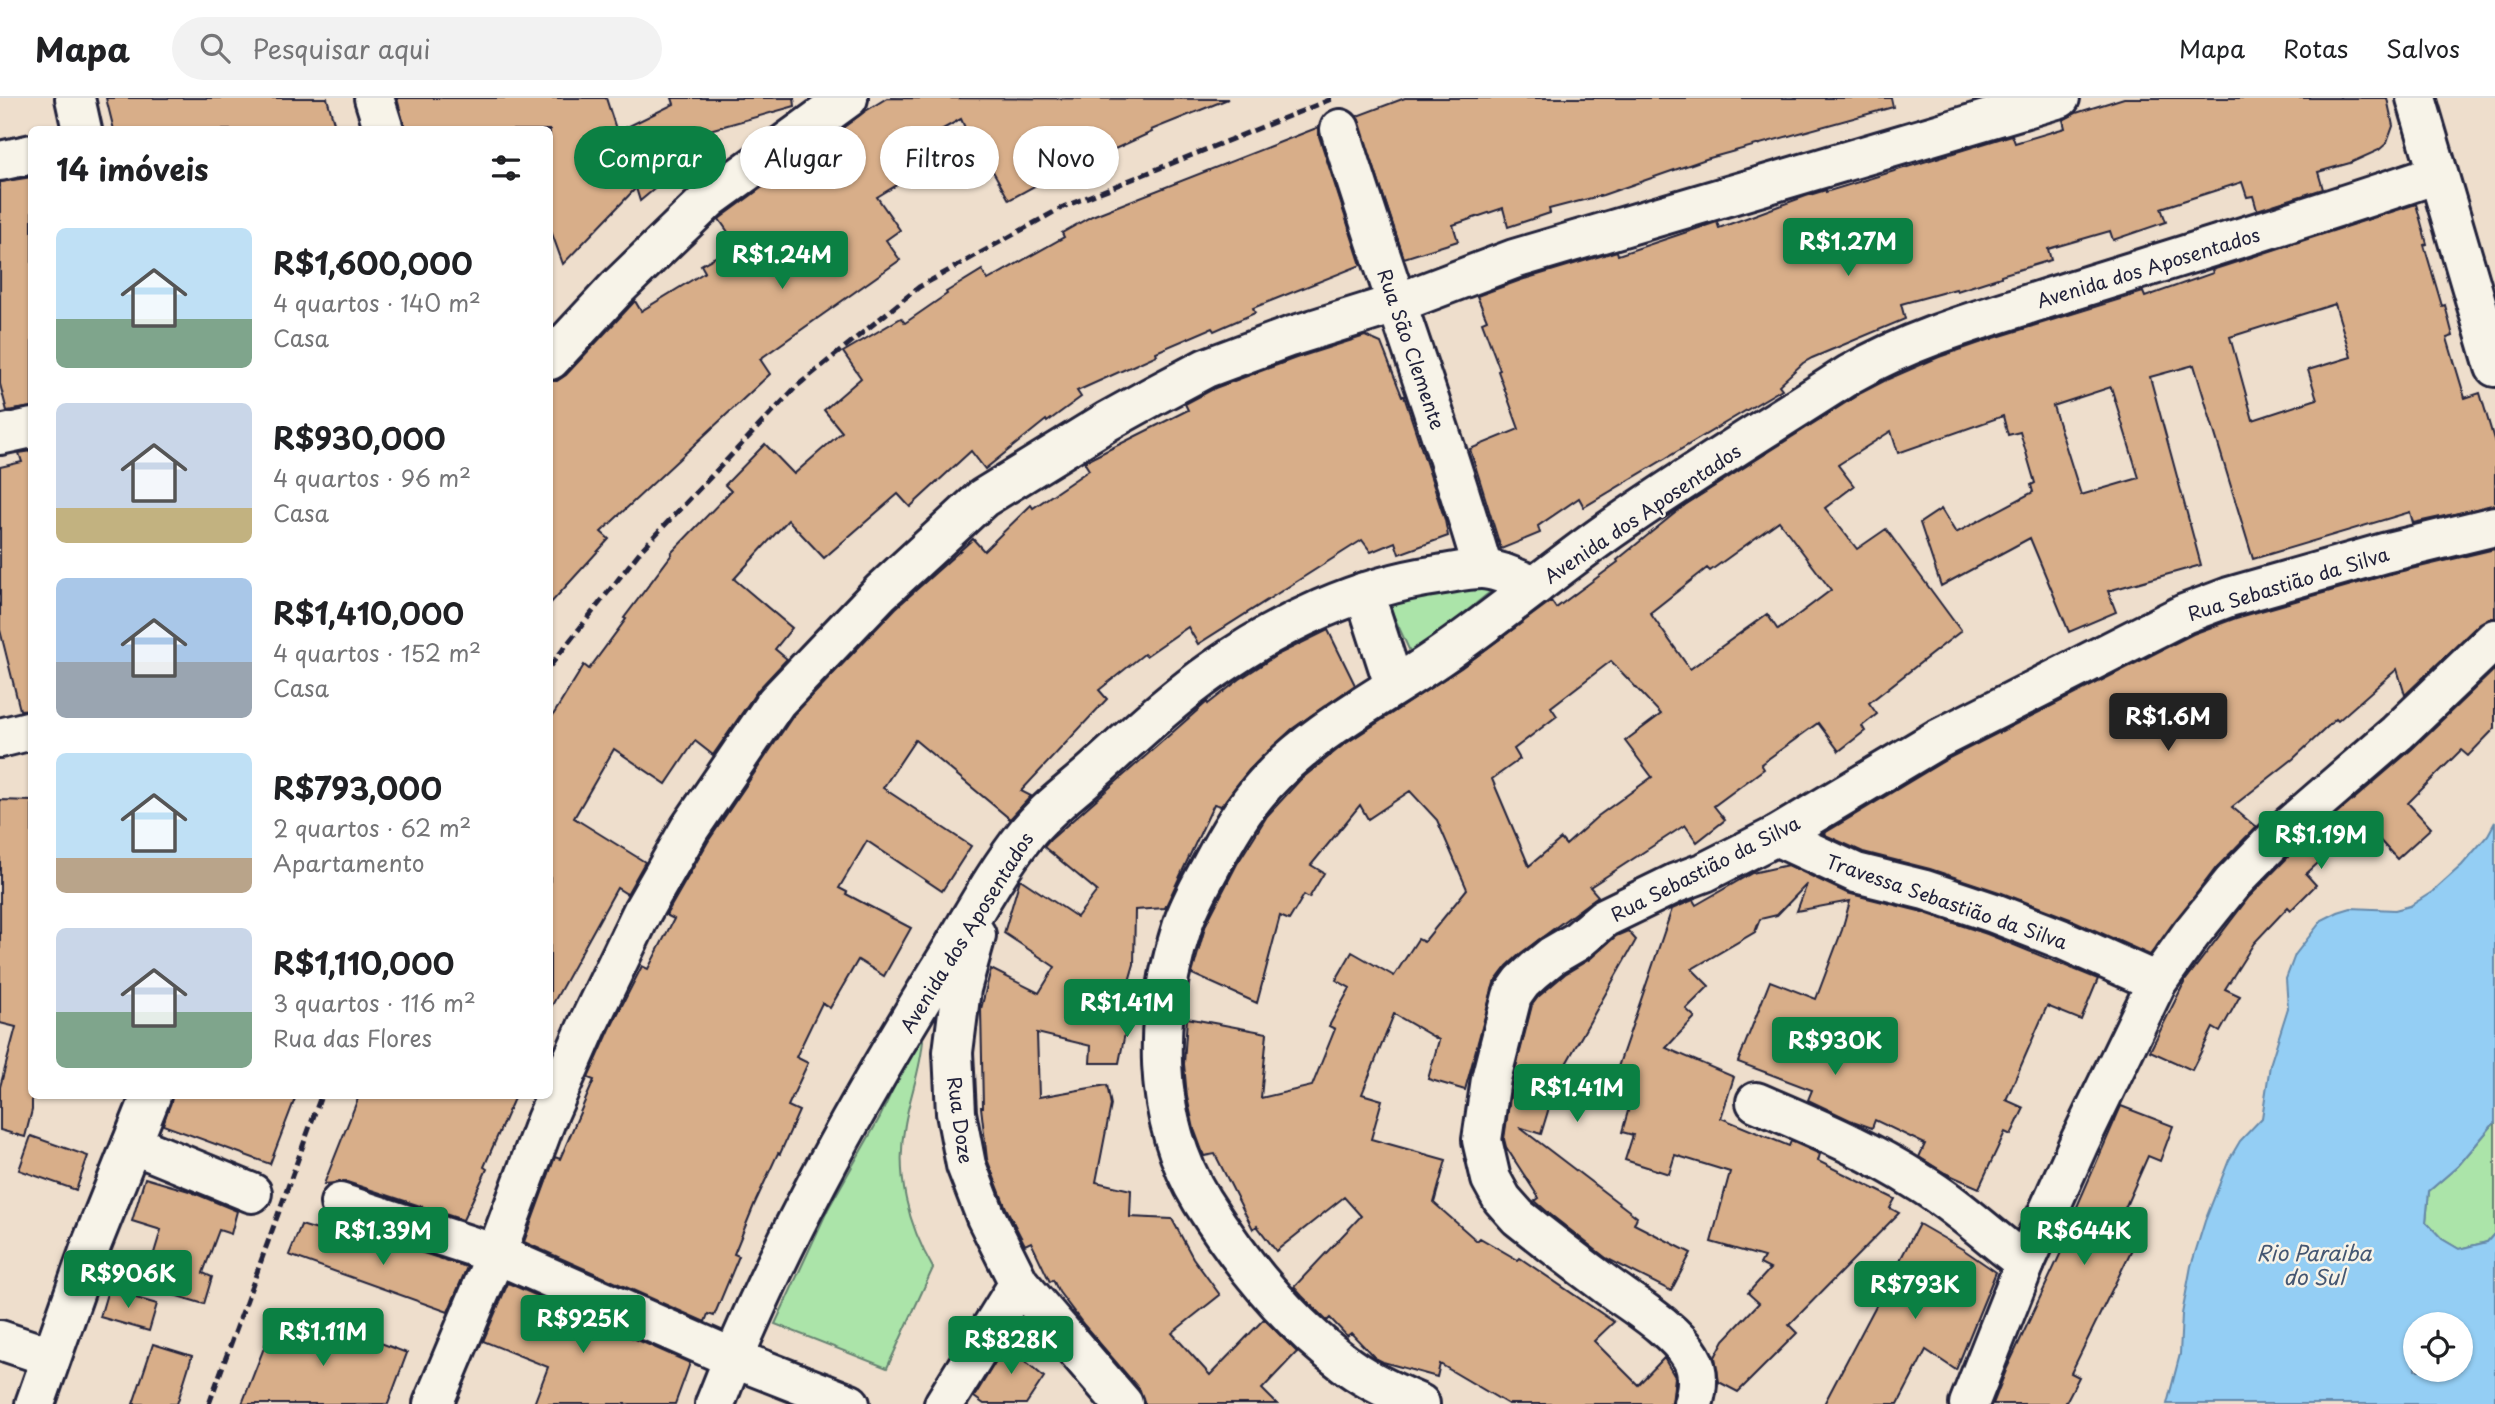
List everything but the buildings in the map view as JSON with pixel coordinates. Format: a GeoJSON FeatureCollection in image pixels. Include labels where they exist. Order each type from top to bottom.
{"type":"FeatureCollection","features":[{"type":"Feature","properties":{"kind":"street"},"geometry":{"type":"LineString","coordinates":[[75,98],[81,126]]}},
{"type":"Feature","properties":{"kind":"street"},"geometry":{"type":"LineString","coordinates":[[373,98],[383,126]]}},
{"type":"Feature","properties":{"kind":"street"},"geometry":{"type":"LineString","coordinates":[[553,357],[634,271],[709,199],[848,98]]}},
{"type":"Feature","properties":{"kind":"street"},"geometry":{"type":"LineString","coordinates":[[433,1404],[496,1254],[546,1120],[618,958],[690,828],[776,702],[881,592],[974,507],[1051,455],[1206,368],[1289,337],[1395,304],[1514,259],[2060,98]]}},
{"type":"Feature","properties":{"kind":"street"},"geometry":{"type":"LineString","coordinates":[[2416,98],[2494,363]]}},
{"type":"Feature","properties":{"kind":"street","name":"Rua São Clemente"},"geometry":{"type":"LineString","coordinates":[[1340,129],[1395,304],[1455,473],[1483,569]]}},
{"type":"Feature","properties":{"kind":"street"},"geometry":{"type":"LineString","coordinates":[[0,160],[28,155]]}},
{"type":"Feature","properties":{"kind":"street","name":"Avenida dos Aposentados"},"geometry":{"type":"LineString","coordinates":[[715,1404],[780,1252],[822,1173],[910,1019],[1026,834],[1053,806],[1175,699],[1215,669],[1259,640],[1364,592],[1394,582],[1483,569],[1535,586],[1625,520],[1878,358],[1960,326],[2298,221],[2437,174]]}},
{"type":"Feature","properties":{"kind":"street"},"geometry":{"type":"LineString","coordinates":[[0,435],[28,429]]}},
{"type":"Feature","properties":{"kind":"street","name":"Rua Sebastião da Silva"},"geometry":{"type":"LineString","coordinates":[[1693,1404],[1698,1389],[1697,1373],[1686,1349],[1655,1320],[1518,1217],[1502,1199],[1491,1179],[1482,1140],[1486,1110],[1512,996],[1522,982],[1604,918],[1776,836],[1938,739],[2184,614],[2229,597],[2372,556],[2446,536],[2492,528]]}},
{"type":"Feature","properties":{"kind":"street"},"geometry":{"type":"LineString","coordinates":[[1420,1404],[1370,1380],[1348,1366],[1316,1339],[1258,1281],[1230,1243],[1197,1192],[1180,1158],[1171,1125],[1161,1053],[1164,1010],[1184,922],[1222,846],[1247,805],[1266,782],[1292,759],[1394,685],[1448,651],[1535,586]]}},
{"type":"Feature","properties":{"kind":"street"},"geometry":{"type":"LineString","coordinates":[[1364,592],[1394,685]]}},
{"type":"Feature","properties":{"kind":"street"},"geometry":{"type":"LineString","coordinates":[[1969,1404],[2025,1263],[2157,982],[2233,882],[2278,836],[2397,733],[2495,639]]}},
{"type":"Feature","properties":{"kind":"street"},"geometry":{"type":"LineString","coordinates":[[0,738],[28,731]]}},
{"type":"Feature","properties":{"kind":"street","name":"Travessa Sebastião da Silva"},"geometry":{"type":"LineString","coordinates":[[1776,836],[1856,873],[1925,890],[2028,926],[2157,982]]}},
{"type":"Feature","properties":{"kind":"street","name":"Rua Doze"},"geometry":{"type":"LineString","coordinates":[[997,877],[971,949],[961,989],[953,1052],[956,1112],[965,1165],[986,1217],[1018,1283],[1123,1404]]}},
{"type":"Feature","properties":{"kind":"street"},"geometry":{"type":"LineString","coordinates":[[35,1404],[92,1243],[150,1099]]}},
{"type":"Feature","properties":{"kind":"street"},"geometry":{"type":"LineString","coordinates":[[1756,1102],[1852,1144],[1920,1182],[2025,1263]]}},
{"type":"Feature","properties":{"kind":"street"},"geometry":{"type":"LineString","coordinates":[[132,1144],[252,1193]]}},
{"type":"Feature","properties":{"kind":"street"},"geometry":{"type":"LineString","coordinates":[[340,1203],[496,1254],[733,1358],[850,1404]]}},
{"type":"Feature","properties":{"kind":"street"},"geometry":{"type":"LineString","coordinates":[[944,1404],[1018,1283]]}},
{"type":"Feature","properties":{"kind":"street"},"geometry":{"type":"LineString","coordinates":[[0,1340],[51,1357]]}},
{"type":"Feature","properties":{"kind":"green space"},"geometry":{"type":"Polygon","coordinates":[[[1501,583],[1412,656],[1385,597],[1501,583]]]}},
{"type":"Feature","properties":{"kind":"green space"},"geometry":{"type":"Polygon","coordinates":[[[916,1039],[923,1040],[902,1143],[903,1180],[911,1217],[933,1268],[887,1368],[775,1324],[828,1209],[880,1117],[916,1039]]]}},
{"type":"Feature","properties":{"kind":"green space"},"geometry":{"type":"Polygon","coordinates":[[[2495,1122],[2495,1233],[2487,1242],[2459,1249],[2442,1239],[2426,1222],[2429,1191],[2458,1166],[2495,1122]]]}},
{"type":"Feature","properties":{"kind":"water","name":"Rio Paraiba do Sul"},"geometry":{"type":"Polygon","coordinates":[[[2495,822],[2495,1122],[2458,1166],[2429,1191],[2426,1222],[2442,1239],[2459,1249],[2487,1242],[2495,1233],[2495,1404],[2167,1404],[2180,1354],[2182,1314],[2191,1266],[2229,1160],[2240,1141],[2262,1118],[2270,1065],[2288,1008],[2286,979],[2295,955],[2322,920],[2351,908],[2395,910],[2410,906],[2432,892],[2462,865],[2488,835],[2495,822]]]}},
{"type":"Feature","properties":{"kind":"railway"},"geometry":{"type":"LineString","coordinates":[[553,662],[642,549],[797,386],[919,287],[1063,207],[1334,98]]}},
{"type":"Feature","properties":{"kind":"railway"},"geometry":{"type":"LineString","coordinates":[[209,1404],[320,1099]]}}]}
